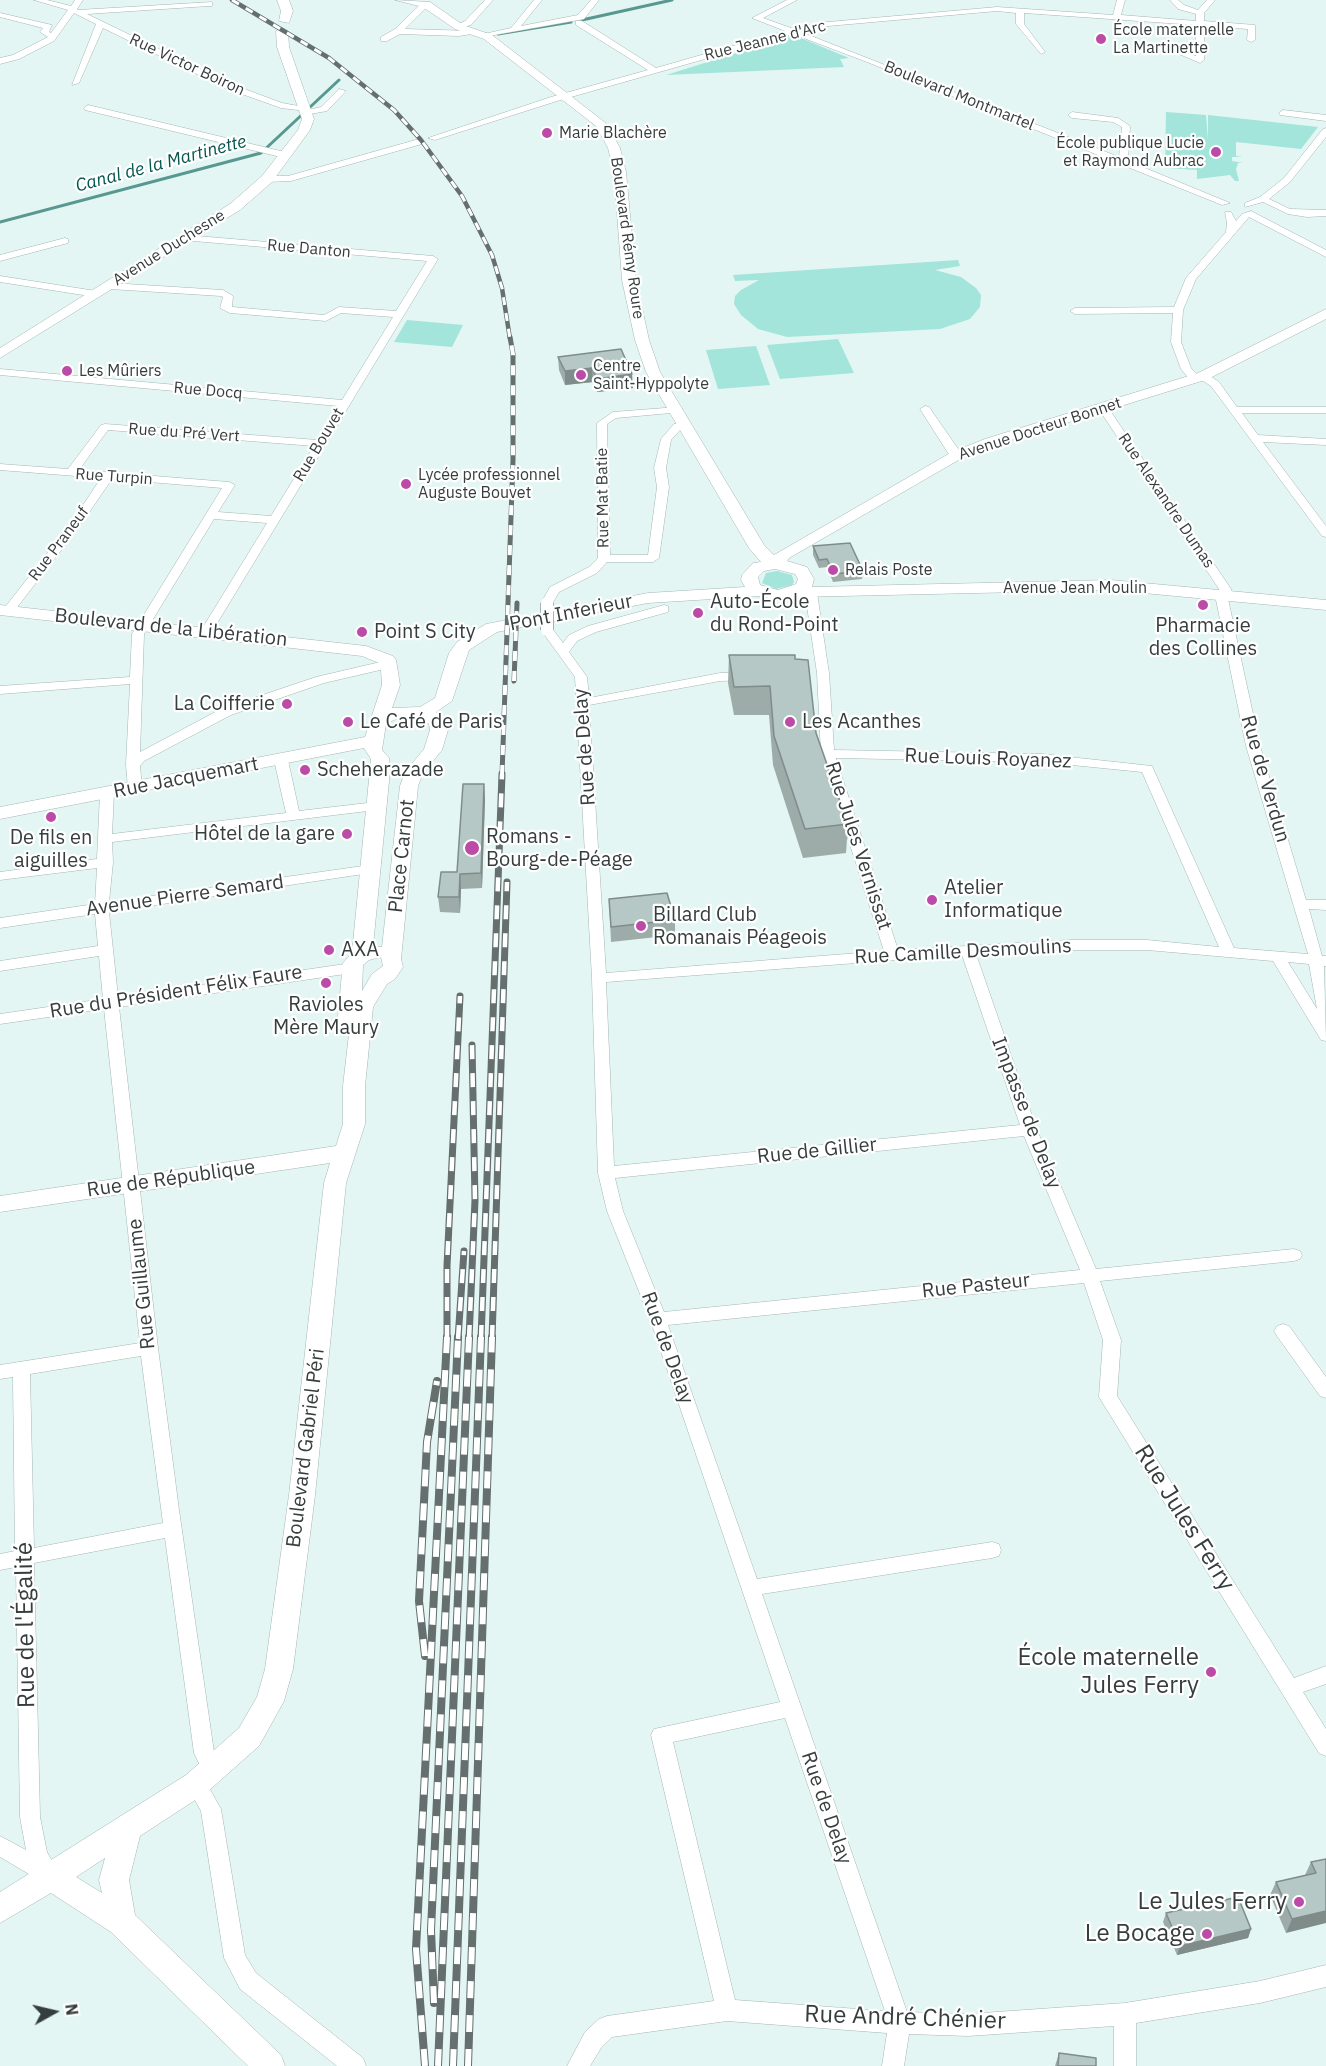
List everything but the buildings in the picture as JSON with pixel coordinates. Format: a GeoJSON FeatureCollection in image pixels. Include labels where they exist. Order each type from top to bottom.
{"type":"FeatureCollection","features":[{"type":"Feature","properties":{"kind":"main road"},"geometry":{"type":"LineString","coordinates":[[283,0],[287,11],[283,47],[307,111]]}},
{"type":"Feature","properties":{"kind":"main road"},"geometry":{"type":"LineString","coordinates":[[402,0],[428,2]]}},
{"type":"Feature","properties":{"kind":"main road","name":"Boulevard Rémy Roure"},"geometry":{"type":"LineString","coordinates":[[428,2],[459,27],[479,34],[568,96],[602,124],[614,148],[620,172],[629,280],[642,340],[653,372],[678,410],[755,544],[774,564]]}},
{"type":"Feature","properties":{"kind":"main road","name":"Avenue Duchesne"},"geometry":{"type":"LineString","coordinates":[[0,354],[245,200],[267,179],[304,130],[307,111]]}},
{"type":"Feature","properties":{"kind":"main road","name":"Avenue Docteur Bonnet"},"geometry":{"type":"LineString","coordinates":[[774,564],[798,546],[957,455],[990,442],[1199,377],[1326,313]]}},
{"type":"Feature","properties":{"kind":"main road"},"geometry":{"type":"LineString","coordinates":[[754,580],[755,544],[776,547],[798,546]]}},
{"type":"Feature","properties":{"kind":"main road"},"geometry":{"type":"LineString","coordinates":[[796,568],[793,555],[798,546]]}},
{"type":"Feature","properties":{"kind":"main road"},"geometry":{"type":"LineString","coordinates":[[754,580],[774,564],[796,568],[804,575],[809,590]]}},
{"type":"Feature","properties":{"kind":"main road","name":"Avenue Jean Moulin"},"geometry":{"type":"LineString","coordinates":[[754,580],[777,595],[809,590],[1111,585],[1326,605]]}},
{"type":"Feature","properties":{"kind":"main road","name":"Pont Inferieur"},"geometry":{"type":"LineString","coordinates":[[423,715],[456,704],[455,666],[463,646],[492,628],[648,598],[706,593],[754,580]]}},
{"type":"Feature","properties":{"kind":"main road","name":"Boulevard de la Libération"},"geometry":{"type":"LineString","coordinates":[[4,610],[341,647],[380,655],[389,664]]}},
{"type":"Feature","properties":{"kind":"main road"},"geometry":{"type":"LineString","coordinates":[[372,741],[390,686],[389,664]]}},
{"type":"Feature","properties":{"kind":"main road"},"geometry":{"type":"LineString","coordinates":[[390,686],[423,715]]}},
{"type":"Feature","properties":{"kind":"main road"},"geometry":{"type":"LineString","coordinates":[[379,721],[397,712],[423,715]]}},
{"type":"Feature","properties":{"kind":"main road","name":"Place Carnot"},"geometry":{"type":"LineString","coordinates":[[386,971],[412,776],[436,742],[423,715]]}},
{"type":"Feature","properties":{"kind":"main road","name":"Place Carnot"},"geometry":{"type":"LineString","coordinates":[[356,966],[370,868],[380,758],[373,751],[372,741]]}},
{"type":"Feature","properties":{"kind":"main road","name":"Rue Jacquemart"},"geometry":{"type":"LineString","coordinates":[[0,813],[372,741]]}},
{"type":"Feature","properties":{"kind":"main road"},"geometry":{"type":"LineString","coordinates":[[380,758],[402,763],[425,757]]}},
{"type":"Feature","properties":{"kind":"main road"},"geometry":{"type":"LineString","coordinates":[[379,953],[386,971],[362,979],[356,966],[379,953]]}},
{"type":"Feature","properties":{"kind":"main road","name":"Boulevard Gabriel Péri"},"geometry":{"type":"LineString","coordinates":[[343,1153],[340,1115],[356,966]]}},
{"type":"Feature","properties":{"kind":"main road","name":"Boulevard Gabriel Péri"},"geometry":{"type":"LineString","coordinates":[[0,1909],[204,1778],[249,1737],[270,1701],[279,1669],[302,1495],[335,1183],[354,1124],[354,1086],[363,1006],[386,971]]}},
{"type":"Feature","properties":{"kind":"main road","name":"Rue de République"},"geometry":{"type":"LineString","coordinates":[[0,1204],[343,1153]]}},
{"type":"Feature","properties":{"kind":"main road"},"geometry":{"type":"LineString","coordinates":[[121,1922],[114,1880],[128,1828]]}},
{"type":"Feature","properties":{"kind":"main road"},"geometry":{"type":"LineString","coordinates":[[51,1877],[121,1922],[270,2066]]}},
{"type":"Feature","properties":{"kind":"street"},"geometry":{"type":"LineString","coordinates":[[38,0],[75,11],[209,4]]}},
{"type":"Feature","properties":{"kind":"street"},"geometry":{"type":"LineString","coordinates":[[0,61],[16,57],[51,36],[75,11],[79,0]]}},
{"type":"Feature","properties":{"kind":"street"},"geometry":{"type":"LineString","coordinates":[[459,27],[468,23],[489,0]]}},
{"type":"Feature","properties":{"kind":"street"},"geometry":{"type":"LineString","coordinates":[[514,29],[538,0]]}},
{"type":"Feature","properties":{"kind":"street"},"geometry":{"type":"LineString","coordinates":[[398,31],[479,34],[514,29],[580,17],[595,0]]}},
{"type":"Feature","properties":{"kind":"street","name":"Boulevard Montmartel"},"geometry":{"type":"LineString","coordinates":[[793,0],[756,18],[1248,211]]}},
{"type":"Feature","properties":{"kind":"street"},"geometry":{"type":"LineString","coordinates":[[952,0],[952,13]]}},
{"type":"Feature","properties":{"kind":"street"},"geometry":{"type":"LineString","coordinates":[[1052,12],[1054,0]]}},
{"type":"Feature","properties":{"kind":"street"},"geometry":{"type":"LineString","coordinates":[[1117,17],[1121,0]]}},
{"type":"Feature","properties":{"kind":"street"},"geometry":{"type":"LineString","coordinates":[[1174,0],[1180,7],[1200,13]]}},
{"type":"Feature","properties":{"kind":"street"},"geometry":{"type":"LineString","coordinates":[[1176,51],[1200,60],[1200,13],[1211,0]]}},
{"type":"Feature","properties":{"kind":"street"},"geometry":{"type":"LineString","coordinates":[[384,39],[398,31],[428,2]]}},
{"type":"Feature","properties":{"kind":"street"},"geometry":{"type":"LineString","coordinates":[[1020,10],[1020,24],[1041,52]]}},
{"type":"Feature","properties":{"kind":"street","name":"Rue Jeanne d'Arc"},"geometry":{"type":"LineString","coordinates":[[432,138],[656,70],[817,25],[952,13],[1020,10],[1252,27],[1251,40]]}},
{"type":"Feature","properties":{"kind":"street","name":"Rue Victor Boiron"},"geometry":{"type":"LineString","coordinates":[[75,11],[228,86],[280,105],[307,111]]}},
{"type":"Feature","properties":{"kind":"street"},"geometry":{"type":"LineString","coordinates":[[0,15],[49,27],[44,32],[51,36]]}},
{"type":"Feature","properties":{"kind":"street"},"geometry":{"type":"LineString","coordinates":[[579,23],[656,70]]}},
{"type":"Feature","properties":{"kind":"street"},"geometry":{"type":"LineString","coordinates":[[75,83],[100,24]]}},
{"type":"Feature","properties":{"kind":"street"},"geometry":{"type":"LineString","coordinates":[[307,111],[324,109],[342,91]]}},
{"type":"Feature","properties":{"kind":"street"},"geometry":{"type":"LineString","coordinates":[[88,108],[285,154]]}},
{"type":"Feature","properties":{"kind":"street"},"geometry":{"type":"LineString","coordinates":[[1283,113],[1326,118]]}},
{"type":"Feature","properties":{"kind":"street"},"geometry":{"type":"LineString","coordinates":[[1072,115],[1114,120],[1126,126],[1123,162]]}},
{"type":"Feature","properties":{"kind":"street"},"geometry":{"type":"LineString","coordinates":[[1326,131],[1287,180],[1248,211],[1191,278],[1178,310],[1176,342],[1186,369],[1215,384],[1326,534]]}},
{"type":"Feature","properties":{"kind":"street"},"geometry":{"type":"LineString","coordinates":[[267,179],[288,179],[419,142]]}},
{"type":"Feature","properties":{"kind":"street"},"geometry":{"type":"LineString","coordinates":[[1309,152],[1326,153]]}},
{"type":"Feature","properties":{"kind":"street"},"geometry":{"type":"LineString","coordinates":[[1263,200],[1288,211],[1307,214],[1326,213]]}},
{"type":"Feature","properties":{"kind":"street"},"geometry":{"type":"LineString","coordinates":[[1225,203],[1221,210],[1228,214],[1232,223],[1230,232]]}},
{"type":"Feature","properties":{"kind":"street"},"geometry":{"type":"LineString","coordinates":[[1228,214],[1248,211],[1326,254]]}},
{"type":"Feature","properties":{"kind":"street","name":"Rue Danton"},"geometry":{"type":"LineString","coordinates":[[185,238],[433,259]]}},
{"type":"Feature","properties":{"kind":"street"},"geometry":{"type":"LineString","coordinates":[[0,258],[64,241]]}},
{"type":"Feature","properties":{"kind":"street","name":"Rue Bouvet"},"geometry":{"type":"LineString","coordinates":[[206,632],[433,259]]}},
{"type":"Feature","properties":{"kind":"street"},"geometry":{"type":"LineString","coordinates":[[0,279],[96,294]]}},
{"type":"Feature","properties":{"kind":"street"},"geometry":{"type":"LineString","coordinates":[[110,286],[224,293],[228,296],[225,308],[230,310],[326,318],[339,310],[399,314]]}},
{"type":"Feature","properties":{"kind":"street"},"geometry":{"type":"LineString","coordinates":[[1075,311],[1178,310]]}},
{"type":"Feature","properties":{"kind":"street","name":"Rue Docq"},"geometry":{"type":"LineString","coordinates":[[0,372],[345,403]]}},
{"type":"Feature","properties":{"kind":"street","name":"Rue Alexandre Dumas"},"geometry":{"type":"LineString","coordinates":[[1103,408],[1225,589],[1224,595]]}},
{"type":"Feature","properties":{"kind":"street"},"geometry":{"type":"LineString","coordinates":[[925,409],[957,455]]}},
{"type":"Feature","properties":{"kind":"street","name":"Rue Mat Batie"},"geometry":{"type":"LineString","coordinates":[[564,651],[547,630],[547,603],[554,590],[593,570],[604,559],[602,423],[613,415],[678,410]]}},
{"type":"Feature","properties":{"kind":"street"},"geometry":{"type":"LineString","coordinates":[[1233,410],[1326,410]]}},
{"type":"Feature","properties":{"kind":"street"},"geometry":{"type":"LineString","coordinates":[[604,559],[653,558],[663,487],[660,468],[666,439],[678,426],[686,425]]}},
{"type":"Feature","properties":{"kind":"street","name":"Rue du Pré Vert"},"geometry":{"type":"LineString","coordinates":[[70,474],[105,427],[320,444]]}},
{"type":"Feature","properties":{"kind":"street"},"geometry":{"type":"LineString","coordinates":[[1255,438],[1326,442]]}},
{"type":"Feature","properties":{"kind":"street","name":"Rue Turpin"},"geometry":{"type":"LineString","coordinates":[[0,467],[229,485],[210,515]]}},
{"type":"Feature","properties":{"kind":"street","name":"Rue Praneuf"},"geometry":{"type":"LineString","coordinates":[[4,610],[75,525],[108,476]]}},
{"type":"Feature","properties":{"kind":"street"},"geometry":{"type":"LineString","coordinates":[[135,788],[133,765],[138,634],[142,625],[210,515],[273,520]]}},
{"type":"Feature","properties":{"kind":"street","name":"Rue Jules Vernissat"},"geometry":{"type":"LineString","coordinates":[[809,590],[828,754],[892,955]]}},
{"type":"Feature","properties":{"kind":"street","name":"Rue de Verdun"},"geometry":{"type":"LineString","coordinates":[[1224,595],[1256,755],[1301,904],[1321,961],[1326,1019]]}},
{"type":"Feature","properties":{"kind":"street"},"geometry":{"type":"LineString","coordinates":[[564,651],[573,638],[591,629],[664,609]]}},
{"type":"Feature","properties":{"kind":"street","name":"Rue de Delay"},"geometry":{"type":"LineString","coordinates":[[564,651],[581,677],[599,978],[606,1173],[615,1211],[658,1319],[900,2023]]}},
{"type":"Feature","properties":{"kind":"street"},"geometry":{"type":"LineString","coordinates":[[133,765],[147,754],[251,702],[320,680],[389,664]]}},
{"type":"Feature","properties":{"kind":"street"},"geometry":{"type":"LineString","coordinates":[[582,703],[720,677],[766,675]]}},
{"type":"Feature","properties":{"kind":"street"},"geometry":{"type":"LineString","coordinates":[[0,690],[137,680]]}},
{"type":"Feature","properties":{"kind":"street","name":"Rue Louis Royanez"},"geometry":{"type":"LineString","coordinates":[[828,754],[1042,758],[1147,769],[1229,953]]}},
{"type":"Feature","properties":{"kind":"street"},"geometry":{"type":"LineString","coordinates":[[281,760],[293,816]]}},
{"type":"Feature","properties":{"kind":"street","name":"Rue Guillaume"},"geometry":{"type":"LineString","coordinates":[[107,793],[106,861],[102,908],[131,1185],[149,1348],[204,1753],[204,1778],[235,1958],[248,1981],[355,2066]]}},
{"type":"Feature","properties":{"kind":"street"},"geometry":{"type":"LineString","coordinates":[[105,839],[376,806]]}},
{"type":"Feature","properties":{"kind":"street"},"geometry":{"type":"LineString","coordinates":[[0,876],[106,861]]}},
{"type":"Feature","properties":{"kind":"street","name":"Avenue Pierre Semard"},"geometry":{"type":"LineString","coordinates":[[0,923],[370,868]]}},
{"type":"Feature","properties":{"kind":"street"},"geometry":{"type":"LineString","coordinates":[[1301,904],[1326,905]]}},
{"type":"Feature","properties":{"kind":"street","name":"Rue Camille Desmoulins"},"geometry":{"type":"LineString","coordinates":[[599,978],[967,950],[1125,944],[1321,961]]}},
{"type":"Feature","properties":{"kind":"street"},"geometry":{"type":"LineString","coordinates":[[0,966],[106,950]]}},
{"type":"Feature","properties":{"kind":"street","name":"Impasse de Delay"},"geometry":{"type":"LineString","coordinates":[[967,950],[1029,1130],[1090,1275]]}},
{"type":"Feature","properties":{"kind":"street"},"geometry":{"type":"LineString","coordinates":[[1278,958],[1326,1036]]}},
{"type":"Feature","properties":{"kind":"street","name":"Rue du Président Félix Faure"},"geometry":{"type":"LineString","coordinates":[[0,1019],[356,966]]}},
{"type":"Feature","properties":{"kind":"street","name":"Rue de Gillier"},"geometry":{"type":"LineString","coordinates":[[606,1173],[1029,1130]]}},
{"type":"Feature","properties":{"kind":"street","name":"Rue Pasteur"},"geometry":{"type":"LineString","coordinates":[[658,1319],[1294,1255]]}},
{"type":"Feature","properties":{"kind":"street","name":"Rue Jules Ferry"},"geometry":{"type":"LineString","coordinates":[[1090,1275],[1112,1340],[1108,1397],[1326,1747]]}},
{"type":"Feature","properties":{"kind":"street"},"geometry":{"type":"LineString","coordinates":[[1283,1331],[1326,1391]]}},
{"type":"Feature","properties":{"kind":"street"},"geometry":{"type":"LineString","coordinates":[[0,1372],[149,1348]]}},
{"type":"Feature","properties":{"kind":"street","name":"Rue de l'Égalité"},"geometry":{"type":"LineString","coordinates":[[21,1368],[30,1817],[37,1855],[51,1877]]}},
{"type":"Feature","properties":{"kind":"street"},"geometry":{"type":"LineString","coordinates":[[0,1562],[173,1529]]}},
{"type":"Feature","properties":{"kind":"street"},"geometry":{"type":"LineString","coordinates":[[751,1588],[992,1550]]}},
{"type":"Feature","properties":{"kind":"street"},"geometry":{"type":"LineString","coordinates":[[1290,1688],[1326,1675]]}},
{"type":"Feature","properties":{"kind":"street"},"geometry":{"type":"LineString","coordinates":[[727,2010],[661,1735],[792,1708]]}},
{"type":"Feature","properties":{"kind":"street"},"geometry":{"type":"LineString","coordinates":[[0,1846],[51,1877]]}},
{"type":"Feature","properties":{"kind":"street","name":"Rue André Chénier"},"geometry":{"type":"LineString","coordinates":[[578,2066],[593,2040],[607,2028],[727,2010],[900,2023],[968,2025],[1125,2014],[1260,1992],[1326,1976]]}},
{"type":"Feature","properties":{"kind":"street"},"geometry":{"type":"LineString","coordinates":[[1125,2014],[1125,2066]]}},
{"type":"Feature","properties":{"kind":"street"},"geometry":{"type":"LineString","coordinates":[[893,2066],[900,2023]]}},
{"type":"Feature","properties":{"kind":"shaded area"},"geometry":{"type":"Polygon","coordinates":[[[791,36],[849,58],[840,59],[844,67],[666,75],[791,36]]]}},
{"type":"Feature","properties":{"kind":"shaded area"},"geometry":{"type":"Polygon","coordinates":[[[1166,112],[1206,115],[1208,140],[1208,115],[1318,127],[1301,149],[1236,142],[1236,156],[1243,157],[1232,157],[1232,161],[1243,163],[1238,163],[1236,169],[1239,181],[1235,181],[1230,175],[1197,179],[1197,170],[1165,168],[1166,112]]]}},
{"type":"Feature","properties":{"kind":"shaded area"},"geometry":{"type":"Polygon","coordinates":[[[958,260],[960,266],[935,270],[961,277],[976,288],[981,295],[980,307],[970,319],[940,329],[787,337],[758,329],[741,315],[734,304],[735,296],[741,290],[759,280],[735,281],[733,275],[958,260]]]}},
{"type":"Feature","properties":{"kind":"shaded area"},"geometry":{"type":"Polygon","coordinates":[[[407,320],[463,325],[452,347],[394,342],[407,320]]]}},
{"type":"Feature","properties":{"kind":"shaded area"},"geometry":{"type":"Polygon","coordinates":[[[838,339],[854,373],[780,379],[767,345],[838,339]]]}},
{"type":"Feature","properties":{"kind":"shaded area"},"geometry":{"type":"Polygon","coordinates":[[[756,346],[770,385],[718,389],[706,350],[756,346]]]}},
{"type":"Feature","properties":{"kind":"shaded area"},"geometry":{"type":"Polygon","coordinates":[[[777,571],[792,575],[794,582],[792,585],[776,589],[762,583],[766,573],[777,571]]]}},
{"type":"Feature","properties":{"kind":"waterway","name":"Canal de la Martinette"},"geometry":{"type":"LineString","coordinates":[[582,20],[672,0]]}},
{"type":"Feature","properties":{"kind":"waterway","name":"Canal de la Martinette"},"geometry":{"type":"LineString","coordinates":[[498,34],[571,22]]}},
{"type":"Feature","properties":{"kind":"waterway","name":"Canal de la Martinette"},"geometry":{"type":"LineString","coordinates":[[0,222],[261,153],[339,80]]}},
{"type":"Feature","properties":{"kind":"railway"},"geometry":{"type":"LineString","coordinates":[[232,0],[329,58],[394,110],[421,140],[462,196],[492,255],[502,288],[510,339]]}},
{"type":"Feature","properties":{"kind":"railway"},"geometry":{"type":"LineString","coordinates":[[502,775],[513,460],[513,354],[510,337]]}},
{"type":"Feature","properties":{"kind":"railway"},"geometry":{"type":"LineString","coordinates":[[514,681],[517,603]]}},
{"type":"Feature","properties":{"kind":"railway"},"geometry":{"type":"LineString","coordinates":[[481,1339],[502,774]]}},
{"type":"Feature","properties":{"kind":"railway"},"geometry":{"type":"LineString","coordinates":[[492,1339],[507,882]]}},
{"type":"Feature","properties":{"kind":"railway"},"geometry":{"type":"LineString","coordinates":[[447,1337],[447,1266],[460,996]]}},
{"type":"Feature","properties":{"kind":"railway"},"geometry":{"type":"LineString","coordinates":[[469,1339],[475,1200],[472,1045]]}},
{"type":"Feature","properties":{"kind":"railway"},"geometry":{"type":"LineString","coordinates":[[458,1339],[464,1251]]}},
{"type":"Feature","properties":{"kind":"railway"},"geometry":{"type":"LineString","coordinates":[[425,2066],[416,1949],[447,1337]]}},
{"type":"Feature","properties":{"kind":"railway"},"geometry":{"type":"LineString","coordinates":[[434,2003],[431,1930],[458,1337]]}},
{"type":"Feature","properties":{"kind":"railway"},"geometry":{"type":"LineString","coordinates":[[438,2066],[469,1337]]}},
{"type":"Feature","properties":{"kind":"railway"},"geometry":{"type":"LineString","coordinates":[[453,2066],[481,1337]]}},
{"type":"Feature","properties":{"kind":"railway"},"geometry":{"type":"LineString","coordinates":[[468,2066],[492,1337]]}},
{"type":"Feature","properties":{"kind":"railway"},"geometry":{"type":"LineString","coordinates":[[425,1656],[419,1601],[427,1442],[437,1381]]}},
{"type":"Feature","properties":{"kind":"place","name":"École maternelle La Martinette"},"geometry":{"type":"Point","coordinates":[1101,39]}},
{"type":"Feature","properties":{"kind":"place","name":"Marie Blachère"},"geometry":{"type":"Point","coordinates":[547,133]}},
{"type":"Feature","properties":{"kind":"place","name":"École publique Lucie et Raymond Aubrac"},"geometry":{"type":"Point","coordinates":[1216,152]}},
{"type":"Feature","properties":{"kind":"place","name":"Les Mûriers"},"geometry":{"type":"Point","coordinates":[67,371]}},
{"type":"Feature","properties":{"kind":"place","name":"Centre Saint-Hyppolyte"},"geometry":{"type":"Point","coordinates":[581,375]}},
{"type":"Feature","properties":{"kind":"place","name":"Lycée professionnel Auguste Bouvet"},"geometry":{"type":"Point","coordinates":[406,484]}},
{"type":"Feature","properties":{"kind":"place","name":"Relais Poste"},"geometry":{"type":"Point","coordinates":[833,570]}},
{"type":"Feature","properties":{"kind":"place","name":"Pharmacie des Collines"},"geometry":{"type":"Point","coordinates":[1203,605]}},
{"type":"Feature","properties":{"kind":"place","name":"Auto-École du Rond-Point"},"geometry":{"type":"Point","coordinates":[698,613]}},
{"type":"Feature","properties":{"kind":"place","name":"Point S City"},"geometry":{"type":"Point","coordinates":[362,632]}},
{"type":"Feature","properties":{"kind":"place","name":"La Coifferie"},"geometry":{"type":"Point","coordinates":[287,704]}},
{"type":"Feature","properties":{"kind":"place","name":"Le Café de Paris"},"geometry":{"type":"Point","coordinates":[348,722]}},
{"type":"Feature","properties":{"kind":"place","name":"Les Acanthes"},"geometry":{"type":"Point","coordinates":[790,722]}},
{"type":"Feature","properties":{"kind":"place","name":"Scheherazade"},"geometry":{"type":"Point","coordinates":[305,770]}},
{"type":"Feature","properties":{"kind":"place","name":"De fils en aiguilles"},"geometry":{"type":"Point","coordinates":[51,817]}},
{"type":"Feature","properties":{"kind":"place","name":"Hôtel de la gare"},"geometry":{"type":"Point","coordinates":[347,834]}},
{"type":"Feature","properties":{"kind":"place","name":"Romans - Bourg-de-Péage"},"geometry":{"type":"Point","coordinates":[472,848]}},
{"type":"Feature","properties":{"kind":"place","name":"Atelier Informatique"},"geometry":{"type":"Point","coordinates":[932,900]}},
{"type":"Feature","properties":{"kind":"place","name":"Billard Club Romanais Péageois"},"geometry":{"type":"Point","coordinates":[641,926]}},
{"type":"Feature","properties":{"kind":"place","name":"AXA"},"geometry":{"type":"Point","coordinates":[329,950]}},
{"type":"Feature","properties":{"kind":"place","name":"Ravioles Mère Maury"},"geometry":{"type":"Point","coordinates":[326,983]}},
{"type":"Feature","properties":{"kind":"place","name":"École maternelle Jules Ferry"},"geometry":{"type":"Point","coordinates":[1211,1672]}},
{"type":"Feature","properties":{"kind":"place","name":"Le Jules Ferry"},"geometry":{"type":"Point","coordinates":[1299,1902]}},
{"type":"Feature","properties":{"kind":"place","name":"Le Bocage"},"geometry":{"type":"Point","coordinates":[1207,1934]}}]}
